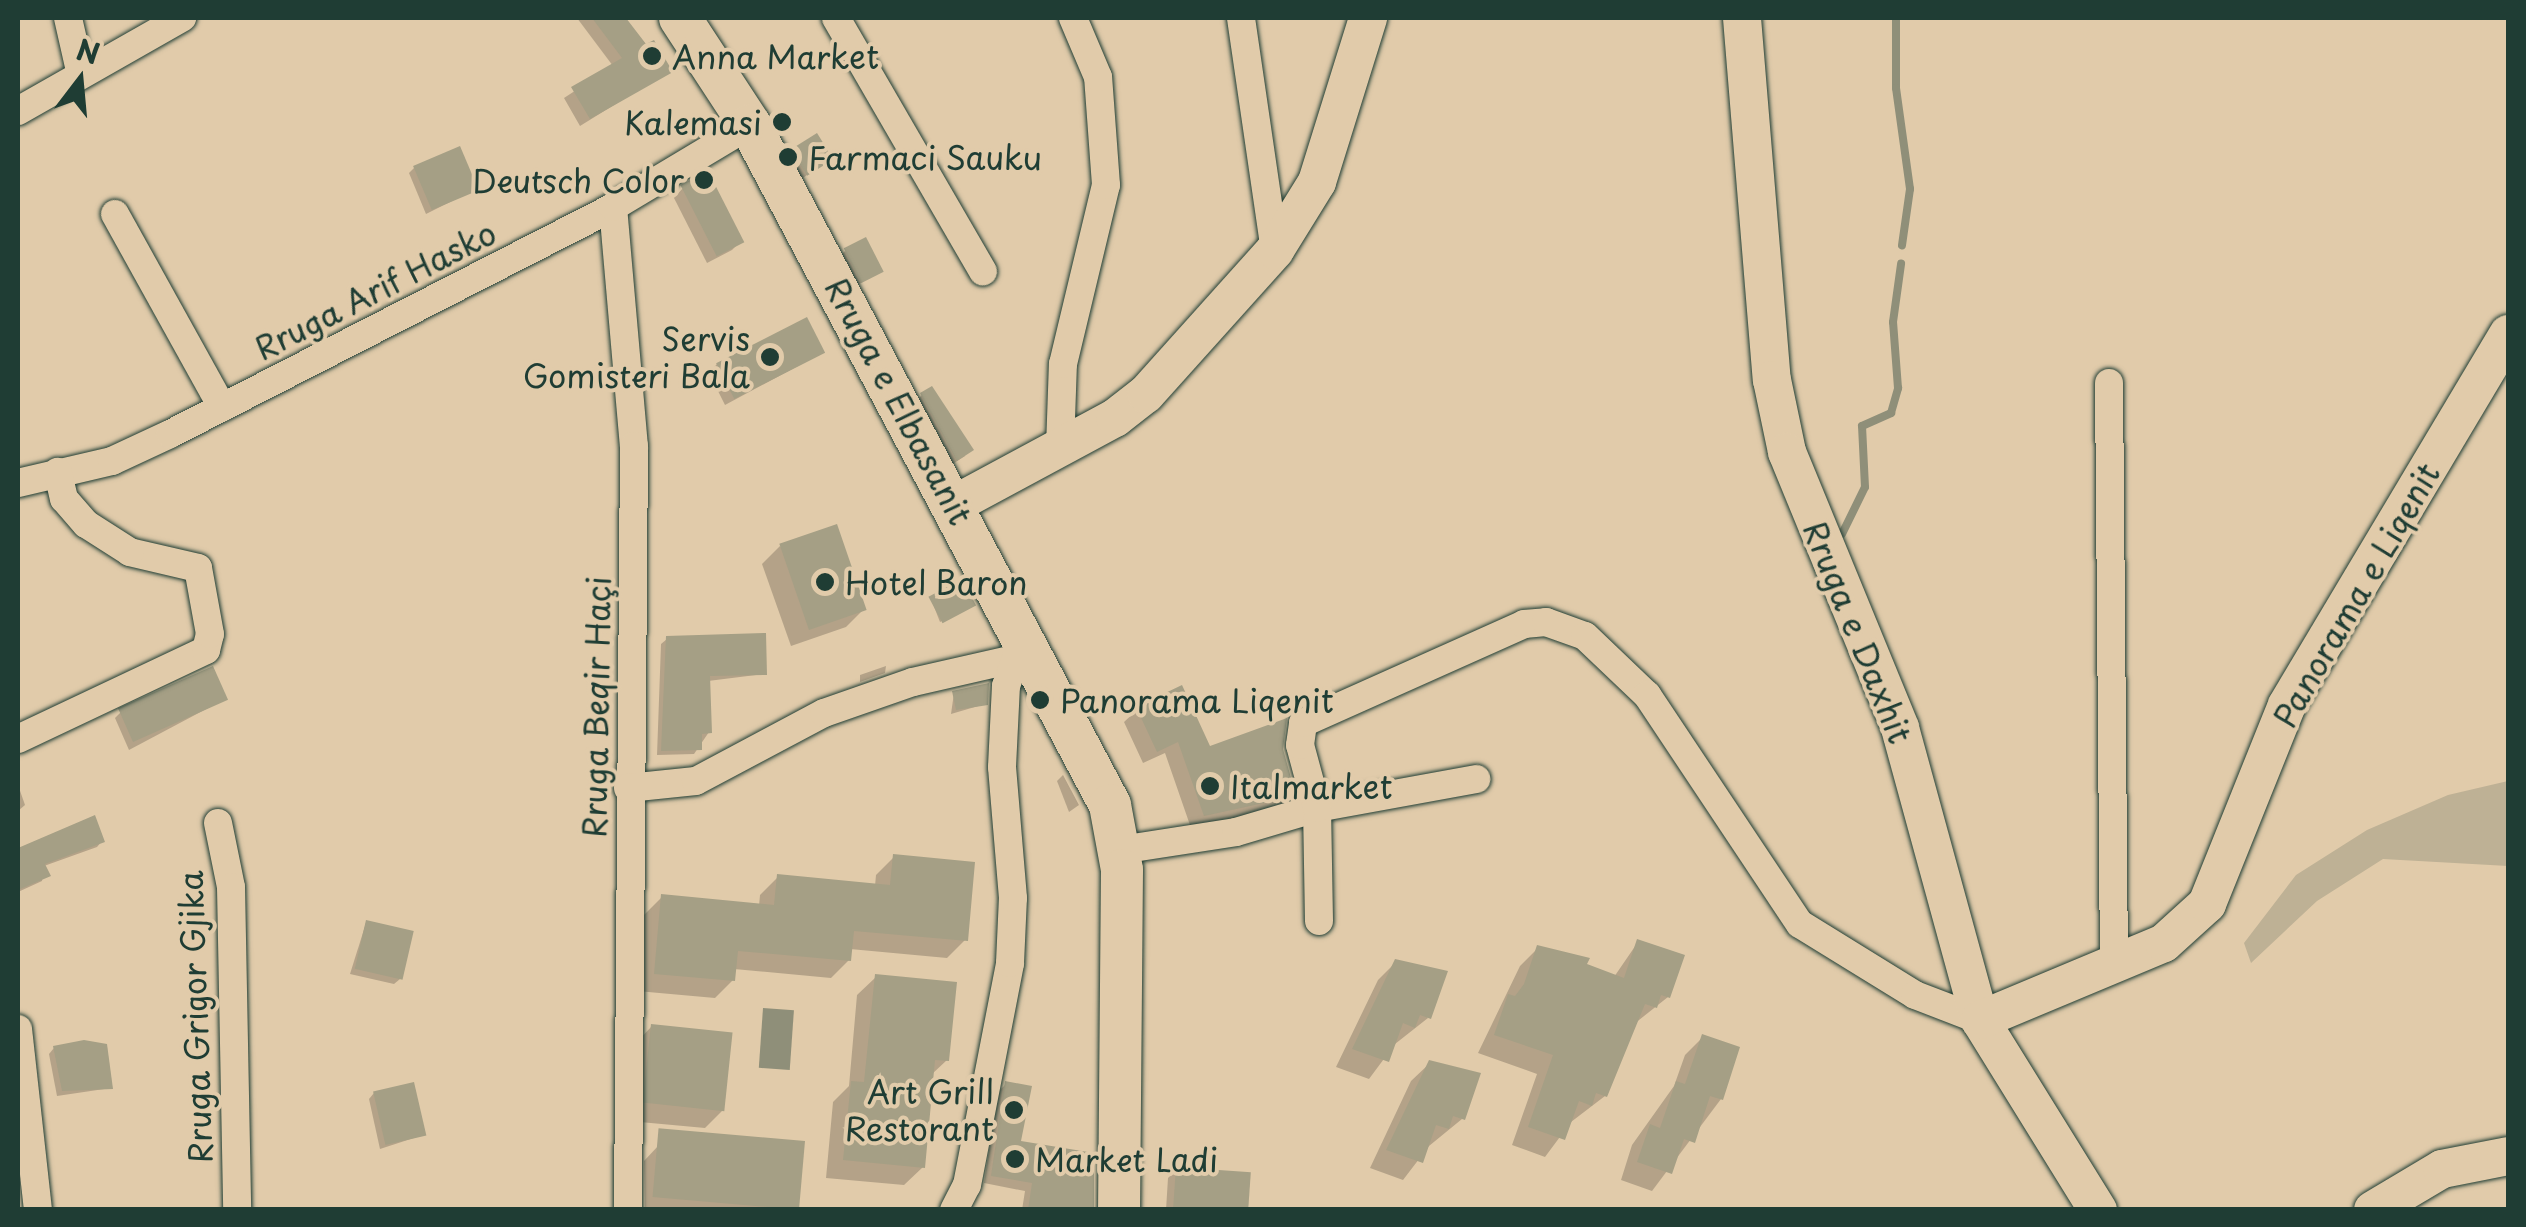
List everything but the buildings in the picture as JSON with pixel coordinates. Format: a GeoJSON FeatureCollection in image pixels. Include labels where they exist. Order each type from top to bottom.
{"type":"FeatureCollection","features":[{"type":"Feature","properties":{"kind":"main road","name":"Rruga e Elbasanit"},"geometry":{"type":"LineString","coordinates":[[680,18],[750,125],[955,504],[1018,650],[1104,789],[1120,850],[1120,1210]]}},
{"type":"Feature","properties":{"kind":"street"},"geometry":{"type":"LineString","coordinates":[[68,18],[80,72]]}},
{"type":"Feature","properties":{"kind":"street"},"geometry":{"type":"LineString","coordinates":[[18,111],[80,72],[182,18]]}},
{"type":"Feature","properties":{"kind":"street"},"geometry":{"type":"LineString","coordinates":[[836,18],[983,272]]}},
{"type":"Feature","properties":{"kind":"street"},"geometry":{"type":"LineString","coordinates":[[1060,448],[1063,364],[1106,185],[1098,77],[1073,18]]}},
{"type":"Feature","properties":{"kind":"street"},"geometry":{"type":"LineString","coordinates":[[1241,18],[1275,250]]}},
{"type":"Feature","properties":{"kind":"street"},"geometry":{"type":"LineString","coordinates":[[955,504],[1060,448],[1146,394],[1275,250],[1317,182],[1368,18]]}},
{"type":"Feature","properties":{"kind":"street","name":"Rruga e Daxhit"},"geometry":{"type":"LineString","coordinates":[[1742,18],[1778,421],[1798,486],[1900,728],[1980,1020],[2098,1210]]}},
{"type":"Feature","properties":{"kind":"street","name":"Rruga Arif Hasko"},"geometry":{"type":"LineString","coordinates":[[18,483],[112,461],[222,408],[613,207],[750,125]]}},
{"type":"Feature","properties":{"kind":"street","name":"Rruga Beqir Haçi"},"geometry":{"type":"LineString","coordinates":[[613,207],[634,446],[628,788],[628,1210]]}},
{"type":"Feature","properties":{"kind":"street"},"geometry":{"type":"LineString","coordinates":[[115,214],[222,408]]}},
{"type":"Feature","properties":{"kind":"street","name":"Panorama e Liqenit"},"geometry":{"type":"LineString","coordinates":[[1980,1020],[2164,943],[2207,904],[2286,705],[2508,334]]}},
{"type":"Feature","properties":{"kind":"street"},"geometry":{"type":"LineString","coordinates":[[2109,383],[2114,965]]}},
{"type":"Feature","properties":{"kind":"street"},"geometry":{"type":"LineString","coordinates":[[18,739],[206,650],[210,634],[198,568],[130,552],[86,524],[64,499],[58,472]]}},
{"type":"Feature","properties":{"kind":"street"},"geometry":{"type":"LineString","coordinates":[[1319,921],[1317,808],[1300,745],[1303,723],[1524,624],[1565,626],[1602,648],[1646,695],[1800,924],[1914,995],[1980,1020]]}},
{"type":"Feature","properties":{"kind":"street"},"geometry":{"type":"LineString","coordinates":[[628,788],[696,781],[824,713],[1018,650]]}},
{"type":"Feature","properties":{"kind":"street"},"geometry":{"type":"LineString","coordinates":[[954,1210],[968,1185],[1010,963],[1013,898],[1002,767],[1006,686],[1018,650]]}},
{"type":"Feature","properties":{"kind":"street"},"geometry":{"type":"LineString","coordinates":[[1120,850],[1236,832],[1317,808],[1476,778]]}},
{"type":"Feature","properties":{"kind":"street","name":"Rruga Grigor Gjika"},"geometry":{"type":"LineString","coordinates":[[218,823],[232,886],[236,1210]]}},
{"type":"Feature","properties":{"kind":"street"},"geometry":{"type":"LineString","coordinates":[[18,1028],[38,1210]]}},
{"type":"Feature","properties":{"kind":"street"},"geometry":{"type":"LineString","coordinates":[[2373,1210],[2442,1168],[2508,1156]]}},
{"type":"Feature","properties":{"kind":"shaded area"},"geometry":{"type":"Polygon","coordinates":[[[2508,781],[2508,866],[2383,859],[2317,901],[2251,963],[2244,943],[2296,875],[2367,830],[2448,795],[2508,781]]]}},
{"type":"Feature","properties":{"kind":"shaded area"},"geometry":{"type":"Polygon","coordinates":[[[763,1008],[794,1010],[790,1070],[759,1068],[763,1008]]]}},
{"type":"Feature","properties":{"kind":"waterway"},"geometry":{"type":"LineString","coordinates":[[1896,18],[1896,88],[1910,189],[1902,245]]}},
{"type":"Feature","properties":{"kind":"waterway"},"geometry":{"type":"LineString","coordinates":[[1842,534],[1865,487],[1862,426],[1891,413],[1898,388],[1893,322],[1901,264]]}},
{"type":"Feature","properties":{"kind":"place","name":"Anna Market"},"geometry":{"type":"Point","coordinates":[652,56]}},
{"type":"Feature","properties":{"kind":"place","name":"Kalemasi"},"geometry":{"type":"Point","coordinates":[782,122]}},
{"type":"Feature","properties":{"kind":"place","name":"Farmaci Sauku"},"geometry":{"type":"Point","coordinates":[788,157]}},
{"type":"Feature","properties":{"kind":"place","name":"Deutsch Color"},"geometry":{"type":"Point","coordinates":[704,180]}},
{"type":"Feature","properties":{"kind":"place","name":"Servis Gomisteri Bala"},"geometry":{"type":"Point","coordinates":[770,357]}},
{"type":"Feature","properties":{"kind":"place","name":"Hotel Baron"},"geometry":{"type":"Point","coordinates":[825,582]}},
{"type":"Feature","properties":{"kind":"place","name":"Panorama Liqenit"},"geometry":{"type":"Point","coordinates":[1040,700]}},
{"type":"Feature","properties":{"kind":"place","name":"Italmarket"},"geometry":{"type":"Point","coordinates":[1210,786]}},
{"type":"Feature","properties":{"kind":"place","name":"Art Grill Restorant"},"geometry":{"type":"Point","coordinates":[1014,1110]}},
{"type":"Feature","properties":{"kind":"place","name":"Market Ladi"},"geometry":{"type":"Point","coordinates":[1015,1159]}}]}
